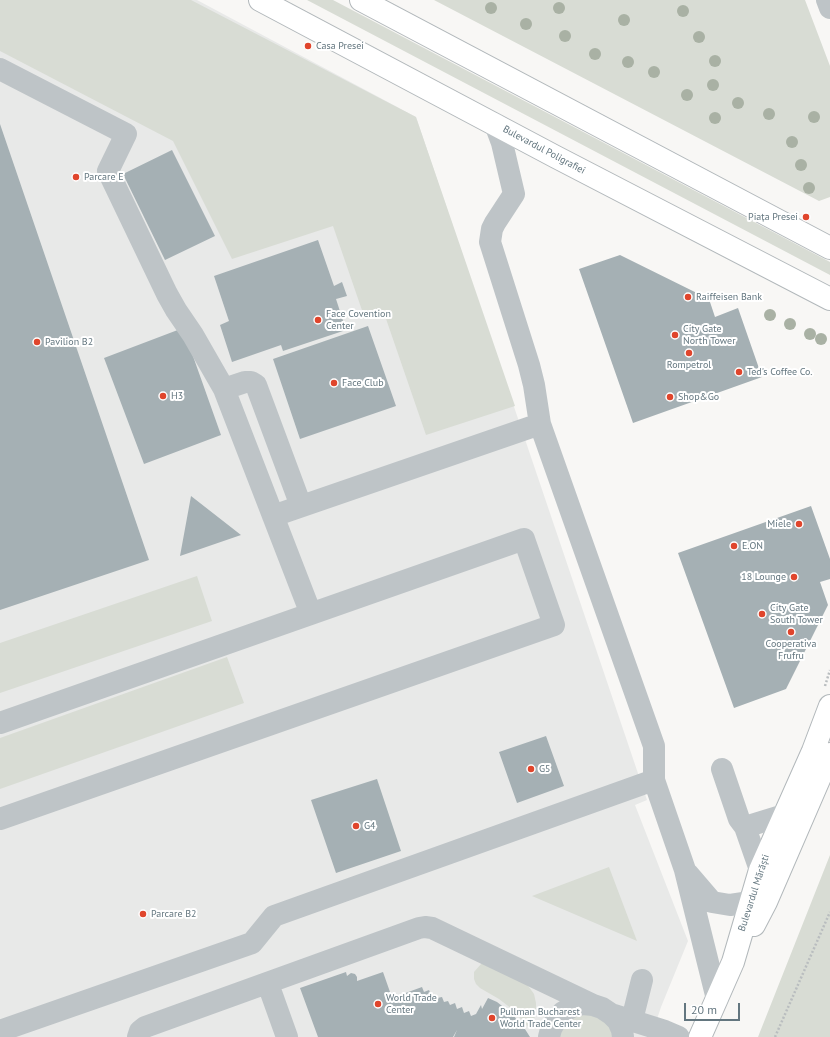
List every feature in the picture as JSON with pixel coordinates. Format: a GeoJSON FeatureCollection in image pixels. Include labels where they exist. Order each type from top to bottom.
{"type":"FeatureCollection","features":[{"type":"Feature","properties":{"kind":"main road","name":"Bulevardul Poligrafiei"},"geometry":{"type":"LineString","coordinates":[[261,0],[830,299]]}},
{"type":"Feature","properties":{"kind":"main road"},"geometry":{"type":"LineString","coordinates":[[361,0],[830,248]]}},
{"type":"Feature","properties":{"kind":"main road","name":"Bulevardul Mărăști"},"geometry":{"type":"LineString","coordinates":[[700,1037],[733,962],[760,870],[813,751],[830,706]]}},
{"type":"Feature","properties":{"kind":"main road"},"geometry":{"type":"LineString","coordinates":[[733,962],[766,902],[830,754]]}},
{"type":"Feature","properties":{"kind":"lane"},"geometry":{"type":"LineString","coordinates":[[827,0],[830,8]]}},
{"type":"Feature","properties":{"kind":"lane"},"geometry":{"type":"LineString","coordinates":[[0,69],[126,134],[108,171],[167,294],[176,310],[194,335],[224,389],[311,614]]}},
{"type":"Feature","properties":{"kind":"lane"},"geometry":{"type":"LineString","coordinates":[[495,124],[502,143],[514,194],[495,223],[492,229],[490,242],[529,365],[534,385],[540,424],[654,746],[654,780],[685,870],[717,999]]}},
{"type":"Feature","properties":{"kind":"lane"},"geometry":{"type":"LineString","coordinates":[[224,389],[245,382],[251,382],[256,385],[301,506]]}},
{"type":"Feature","properties":{"kind":"lane"},"geometry":{"type":"LineString","coordinates":[[273,516],[540,424]]}},
{"type":"Feature","properties":{"kind":"lane"},"geometry":{"type":"LineString","coordinates":[[0,723],[524,539],[554,625],[0,819]]}},
{"type":"Feature","properties":{"kind":"lane"},"geometry":{"type":"LineString","coordinates":[[722,769],[739,819],[745,827],[760,870]]}},
{"type":"Feature","properties":{"kind":"lane"},"geometry":{"type":"LineString","coordinates":[[0,1031],[252,943],[274,916],[654,780]]}},
{"type":"Feature","properties":{"kind":"lane"},"geometry":{"type":"LineString","coordinates":[[745,827],[784,815]]}},
{"type":"Feature","properties":{"kind":"lane"},"geometry":{"type":"LineString","coordinates":[[685,870],[712,902],[730,906],[750,902]]}},
{"type":"Feature","properties":{"kind":"lane"},"geometry":{"type":"LineString","coordinates":[[138,1037],[140,1031],[145,1027],[268,984],[418,928],[425,927],[432,928],[602,1009],[618,1021],[622,1030],[628,1028],[665,1031],[679,1037]]}},
{"type":"Feature","properties":{"kind":"lane"},"geometry":{"type":"LineString","coordinates":[[628,1028],[642,980]]}},
{"type":"Feature","properties":{"kind":"lane"},"geometry":{"type":"LineString","coordinates":[[268,984],[287,1037]]}},
{"type":"Feature","properties":{"kind":"lane"},"geometry":{"type":"LineString","coordinates":[[549,1037],[556,1020],[563,1012],[572,1007],[582,1004],[602,1009]]}},
{"type":"Feature","properties":{"kind":"path"},"geometry":{"type":"LineString","coordinates":[[775,1037],[830,912]]}},
{"type":"Feature","properties":{"kind":"shaded area"},"geometry":{"type":"Polygon","coordinates":[[[0,0],[197,0],[416,117],[647,800],[635,805],[688,941],[661,1007],[651,1037],[0,1037],[0,0]]]}},
{"type":"Feature","properties":{"kind":"shaded area"},"geometry":{"type":"Polygon","coordinates":[[[0,0],[191,0],[416,117],[515,406],[426,435],[384,313],[365,319],[333,226],[232,259],[173,141],[0,51],[0,0]]]}},
{"type":"Feature","properties":{"kind":"shaded area"},"geometry":{"type":"Polygon","coordinates":[[[307,0],[333,0],[830,262],[830,275],[307,0]]]}},
{"type":"Feature","properties":{"kind":"shaded area"},"geometry":{"type":"Polygon","coordinates":[[[434,0],[805,0],[830,66],[830,197],[819,201],[434,0]]]}},
{"type":"Feature","properties":{"kind":"shaded area"},"geometry":{"type":"Polygon","coordinates":[[[197,576],[212,621],[0,693],[0,643],[197,576]]]}},
{"type":"Feature","properties":{"kind":"shaded area"},"geometry":{"type":"Polygon","coordinates":[[[227,657],[244,703],[0,789],[0,738],[227,657]]]}},
{"type":"Feature","properties":{"kind":"shaded area"},"geometry":{"type":"Polygon","coordinates":[[[830,855],[830,1037],[758,1037],[830,855]]]}},
{"type":"Feature","properties":{"kind":"shaded area"},"geometry":{"type":"Polygon","coordinates":[[[609,867],[637,941],[532,896],[609,867]]]}},
{"type":"Feature","properties":{"kind":"shaded area"},"geometry":{"type":"Polygon","coordinates":[[[482,963],[523,981],[529,987],[534,994],[536,1012],[534,1020],[529,1028],[512,1009],[476,984],[474,972],[482,963]]]}},
{"type":"Feature","properties":{"kind":"shaded area"},"geometry":{"type":"Polygon","coordinates":[[[600,1013],[618,1037],[555,1037],[570,1015],[600,1013]]]}},
{"type":"Feature","properties":{"kind":"building","name":"Pavilion B2"},"geometry":{"type":"Polygon","coordinates":[[[0,124],[149,560],[0,610],[0,124]]]}},
{"type":"Feature","properties":{"kind":"building"},"geometry":{"type":"Polygon","coordinates":[[[172,150],[215,236],[165,260],[123,174],[172,150]]]}},
{"type":"Feature","properties":{"kind":"building"},"geometry":{"type":"Polygon","coordinates":[[[318,240],[334,286],[342,282],[347,296],[336,299],[346,330],[283,351],[281,345],[232,362],[220,325],[229,321],[214,276],[318,240]]]}},
{"type":"Feature","properties":{"kind":"building","name":"City Gate North Tower"},"geometry":{"type":"Polygon","coordinates":[[[620,255],[709,299],[715,317],[738,308],[762,377],[633,423],[579,269],[620,255]]]}},
{"type":"Feature","properties":{"kind":"building","name":"Face Club"},"geometry":{"type":"Polygon","coordinates":[[[368,326],[396,406],[300,439],[273,359],[368,326]]]}},
{"type":"Feature","properties":{"kind":"building","name":"H3"},"geometry":{"type":"Polygon","coordinates":[[[183,328],[221,435],[144,464],[104,358],[183,328]]]}},
{"type":"Feature","properties":{"kind":"building"},"geometry":{"type":"Polygon","coordinates":[[[191,496],[241,535],[180,556],[191,496]]]}},
{"type":"Feature","properties":{"kind":"building","name":"City Gate South Tower"},"geometry":{"type":"Polygon","coordinates":[[[811,506],[830,559],[830,579],[820,582],[828,605],[786,689],[734,708],[678,553],[811,506]]]}},
{"type":"Feature","properties":{"kind":"building","name":"G5"},"geometry":{"type":"Polygon","coordinates":[[[546,736],[564,786],[517,803],[499,752],[546,736]]]}},
{"type":"Feature","properties":{"kind":"building","name":"G4"},"geometry":{"type":"Polygon","coordinates":[[[377,779],[401,851],[336,873],[311,800],[377,779]]]}},
{"type":"Feature","properties":{"kind":"building","name":"World Trade Center"},"geometry":{"type":"Polygon","coordinates":[[[346,972],[347,976],[351,973],[355,974],[357,981],[383,972],[390,992],[400,995],[422,987],[424,992],[429,990],[431,995],[435,994],[437,998],[442,997],[444,1002],[448,1001],[450,1005],[455,1003],[457,1009],[462,1007],[464,1013],[469,1011],[471,1016],[476,1014],[481,1005],[482,1009],[488,998],[497,1002],[511,1013],[523,1026],[530,1037],[454,1037],[457,1030],[453,1037],[318,1037],[300,988],[346,972]]]}},
{"type":"Feature","properties":{"kind":"place","name":"Casa Presei"},"geometry":{"type":"Point","coordinates":[308,46]}},
{"type":"Feature","properties":{"kind":"place","name":"Parcare E"},"geometry":{"type":"Point","coordinates":[76,177]}},
{"type":"Feature","properties":{"kind":"place","name":"Piața Presei"},"geometry":{"type":"Point","coordinates":[806,217]}},
{"type":"Feature","properties":{"kind":"place","name":"Raiffeisen Bank"},"geometry":{"type":"Point","coordinates":[688,297]}},
{"type":"Feature","properties":{"kind":"place","name":"Face Covention Center"},"geometry":{"type":"Point","coordinates":[318,320]}},
{"type":"Feature","properties":{"kind":"place","name":"City Gate North Tower"},"geometry":{"type":"Point","coordinates":[675,335]}},
{"type":"Feature","properties":{"kind":"place","name":"Pavilion B2"},"geometry":{"type":"Point","coordinates":[37,342]}},
{"type":"Feature","properties":{"kind":"place","name":"Rompetrol"},"geometry":{"type":"Point","coordinates":[689,353]}},
{"type":"Feature","properties":{"kind":"place","name":"Ted's Coffee Co."},"geometry":{"type":"Point","coordinates":[739,372]}},
{"type":"Feature","properties":{"kind":"place","name":"Face Club"},"geometry":{"type":"Point","coordinates":[334,383]}},
{"type":"Feature","properties":{"kind":"place","name":"H3"},"geometry":{"type":"Point","coordinates":[163,396]}},
{"type":"Feature","properties":{"kind":"place","name":"Shop&Go"},"geometry":{"type":"Point","coordinates":[670,397]}},
{"type":"Feature","properties":{"kind":"place","name":"Miele"},"geometry":{"type":"Point","coordinates":[799,524]}},
{"type":"Feature","properties":{"kind":"place","name":"E.ON"},"geometry":{"type":"Point","coordinates":[734,546]}},
{"type":"Feature","properties":{"kind":"place","name":"18 Lounge"},"geometry":{"type":"Point","coordinates":[794,577]}},
{"type":"Feature","properties":{"kind":"place","name":"City Gate South Tower"},"geometry":{"type":"Point","coordinates":[762,614]}},
{"type":"Feature","properties":{"kind":"place","name":"Cooperativa Frufru"},"geometry":{"type":"Point","coordinates":[791,632]}},
{"type":"Feature","properties":{"kind":"place","name":"G5"},"geometry":{"type":"Point","coordinates":[531,769]}},
{"type":"Feature","properties":{"kind":"place","name":"G4"},"geometry":{"type":"Point","coordinates":[356,826]}},
{"type":"Feature","properties":{"kind":"place","name":"Parcare B2"},"geometry":{"type":"Point","coordinates":[143,914]}},
{"type":"Feature","properties":{"kind":"place","name":"World Trade Center"},"geometry":{"type":"Point","coordinates":[378,1004]}},
{"type":"Feature","properties":{"kind":"place","name":"Pullman Bucharest World Trade Center"},"geometry":{"type":"Point","coordinates":[492,1018]}}]}
